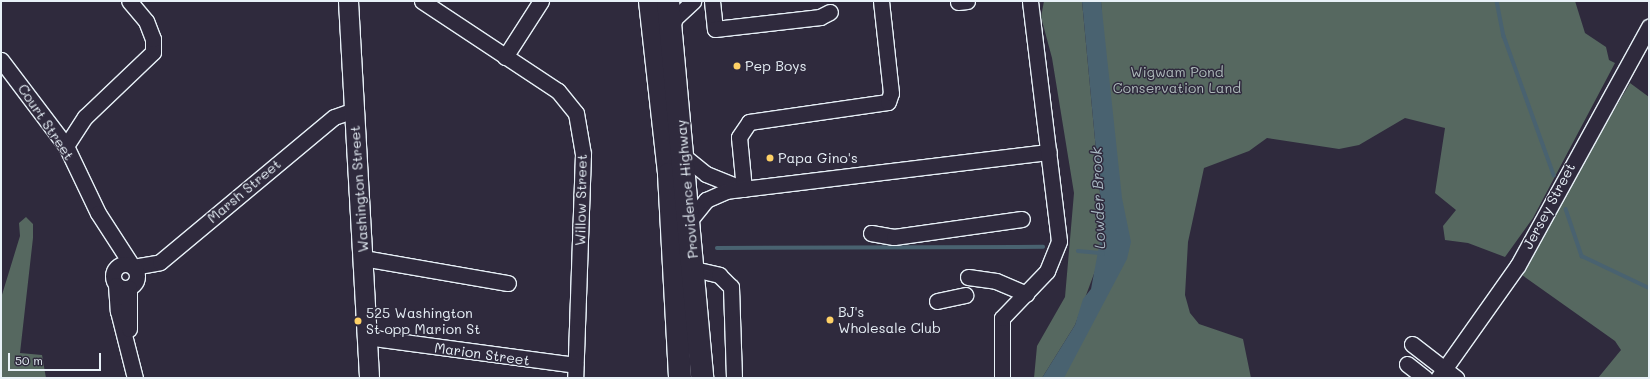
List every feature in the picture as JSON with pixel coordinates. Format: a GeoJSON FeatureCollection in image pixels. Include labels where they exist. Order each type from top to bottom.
{"type":"FeatureCollection","features":[{"type":"Feature","properties":{"kind":"highway","name":"Providence Highway"},"geometry":{"type":"LineString","coordinates":[[650,1],[671,197],[680,378]]}},
{"type":"Feature","properties":{"kind":"highway","name":"Providence Highway"},"geometry":{"type":"LineString","coordinates":[[668,1],[685,157],[702,378]]}},
{"type":"Feature","properties":{"kind":"main road","name":"Washington Street"},"geometry":{"type":"LineString","coordinates":[[348,1],[369,378]]}},
{"type":"Feature","properties":{"kind":"street"},"geometry":{"type":"LineString","coordinates":[[66,146],[85,117],[153,52],[153,39],[146,21],[129,1]]}},
{"type":"Feature","properties":{"kind":"street","name":"Willow Street"},"geometry":{"type":"LineString","coordinates":[[422,1],[558,91],[576,113],[583,154],[575,372]]}},
{"type":"Feature","properties":{"kind":"street"},"geometry":{"type":"LineString","coordinates":[[505,57],[541,1]]}},
{"type":"Feature","properties":{"kind":"street"},"geometry":{"type":"LineString","coordinates":[[672,29],[675,18],[694,1]]}},
{"type":"Feature","properties":{"kind":"street"},"geometry":{"type":"LineString","coordinates":[[712,1],[715,29],[820,17],[830,12]]}},
{"type":"Feature","properties":{"kind":"street"},"geometry":{"type":"LineString","coordinates":[[744,189],[739,136],[749,122],[888,102],[891,93],[881,1]]}},
{"type":"Feature","properties":{"kind":"street"},"geometry":{"type":"LineString","coordinates":[[1002,378],[1000,326],[1002,318],[1047,271],[1058,250],[1049,152],[1030,1]]}},
{"type":"Feature","properties":{"kind":"street","name":"Jersey Street"},"geometry":{"type":"LineString","coordinates":[[1446,375],[1518,265],[1649,27]]}},
{"type":"Feature","properties":{"kind":"street","name":"Court Street"},"geometry":{"type":"LineString","coordinates":[[1,60],[66,146],[108,229],[133,267]]}},
{"type":"Feature","properties":{"kind":"street","name":"Marsh Street"},"geometry":{"type":"LineString","coordinates":[[133,267],[160,262],[334,117],[354,110]]}},
{"type":"Feature","properties":{"kind":"street"},"geometry":{"type":"LineString","coordinates":[[690,220],[712,196],[744,189],[1049,152]]}},
{"type":"Feature","properties":{"kind":"street"},"geometry":{"type":"LineString","coordinates":[[685,157],[706,174],[744,189]]}},
{"type":"Feature","properties":{"kind":"street"},"geometry":{"type":"LineString","coordinates":[[871,233],[894,237],[1022,219]]}},
{"type":"Feature","properties":{"kind":"street","name":"Court Street"},"geometry":{"type":"LineString","coordinates":[[108,229],[116,268]]}},
{"type":"Feature","properties":{"kind":"street"},"geometry":{"type":"LineString","coordinates":[[363,258],[508,283]]}},
{"type":"Feature","properties":{"kind":"street"},"geometry":{"type":"LineString","coordinates":[[126,264],[133,267],[137,279],[123,286],[113,274],[116,268],[126,264]]}},
{"type":"Feature","properties":{"kind":"street"},"geometry":{"type":"LineString","coordinates":[[694,269],[719,275],[731,287],[734,378]]}},
{"type":"Feature","properties":{"kind":"street"},"geometry":{"type":"LineString","coordinates":[[968,277],[996,281],[1026,294]]}},
{"type":"Feature","properties":{"kind":"street"},"geometry":{"type":"LineString","coordinates":[[123,286],[118,311],[135,378]]}},
{"type":"Feature","properties":{"kind":"street"},"geometry":{"type":"LineString","coordinates":[[937,301],[965,295]]}},
{"type":"Feature","properties":{"kind":"street","name":"Marion Street"},"geometry":{"type":"LineString","coordinates":[[366,337],[575,372]]}},
{"type":"Feature","properties":{"kind":"street"},"geometry":{"type":"LineString","coordinates":[[1412,344],[1446,375]]}},
{"type":"Feature","properties":{"kind":"street"},"geometry":{"type":"LineString","coordinates":[[1407,364],[1425,378]]}},
{"type":"Feature","properties":{"kind":"green space"},"geometry":{"type":"Polygon","coordinates":[[[1044,1],[1082,1],[1103,225],[1098,263],[1075,325],[1042,378],[1034,378],[1037,346],[1065,297],[1074,193],[1052,58],[1041,17],[1044,1]]]}},
{"type":"Feature","properties":{"kind":"green space","name":"Wigwam Pond Conservation Land"},"geometry":{"type":"Polygon","coordinates":[[[1101,1],[1575,1],[1585,33],[1606,47],[1609,60],[1615,63],[1533,218],[1505,257],[1468,243],[1445,240],[1443,226],[1456,210],[1435,193],[1445,128],[1405,118],[1359,145],[1339,149],[1267,138],[1249,151],[1204,168],[1188,242],[1185,295],[1190,313],[1199,324],[1243,339],[1251,378],[1044,378],[1115,265],[1101,1]]]}},
{"type":"Feature","properties":{"kind":"green space"},"geometry":{"type":"Polygon","coordinates":[[[1630,83],[1649,97],[1649,378],[1598,378],[1621,350],[1615,341],[1522,275],[1555,210],[1630,83]]]}},
{"type":"Feature","properties":{"kind":"green space"},"geometry":{"type":"Polygon","coordinates":[[[26,217],[33,224],[33,238],[20,353],[42,355],[46,378],[1,378],[1,298],[20,236],[19,223],[26,217]]]}},
{"type":"Feature","properties":{"kind":"water"},"geometry":{"type":"Polygon","coordinates":[[[1082,1],[1101,1],[1122,198],[1131,242],[1127,259],[1064,378],[1042,378],[1075,325],[1083,299],[1091,289],[1103,225],[1082,1]]]}},
{"type":"Feature","properties":{"kind":"waterway"},"geometry":{"type":"LineString","coordinates":[[1497,1],[1504,36],[1554,175]]}},
{"type":"Feature","properties":{"kind":"waterway"},"geometry":{"type":"LineString","coordinates":[[1566,209],[1582,256],[1649,288]]}},
{"type":"Feature","properties":{"kind":"waterway"},"geometry":{"type":"LineString","coordinates":[[717,248],[1043,247]]}},
{"type":"Feature","properties":{"kind":"waterway","name":"Lowder Brook"},"geometry":{"type":"LineString","coordinates":[[1078,251],[1103,253]]}},
{"type":"Feature","properties":{"kind":"place","name":"Pep Boys"},"geometry":{"type":"Point","coordinates":[737,66]}},
{"type":"Feature","properties":{"kind":"place","name":"Papa Gino's"},"geometry":{"type":"Point","coordinates":[770,158]}},
{"type":"Feature","properties":{"kind":"place","name":"BJ's Wholesale Club"},"geometry":{"type":"Point","coordinates":[830,320]}},
{"type":"Feature","properties":{"kind":"place","name":"525 Washington St opp Marion St"},"geometry":{"type":"Point","coordinates":[358,321]}}]}
